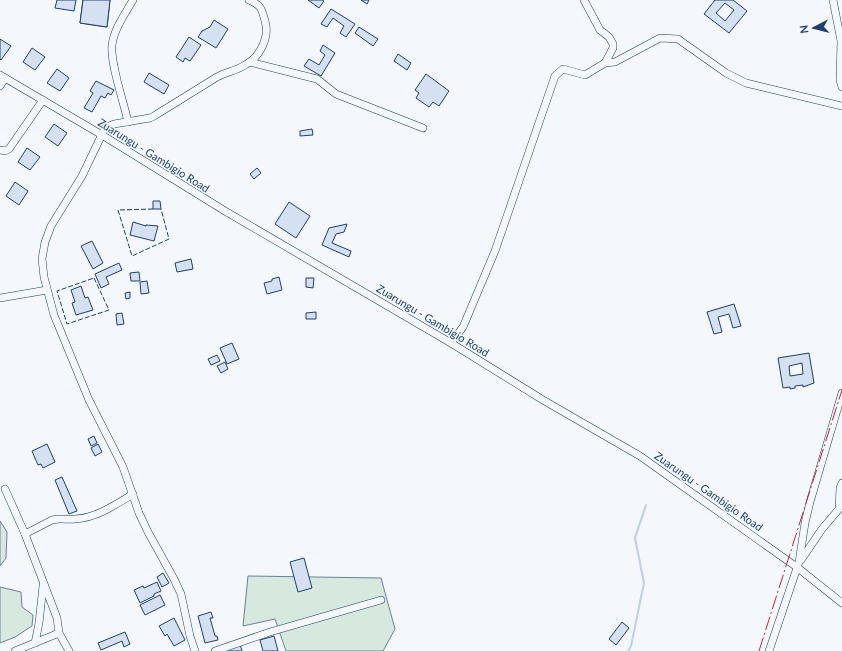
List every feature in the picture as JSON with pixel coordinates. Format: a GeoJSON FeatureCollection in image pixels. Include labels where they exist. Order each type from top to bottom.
{"type":"FeatureCollection","features":[{"type":"Feature","properties":{"kind":"street"},"geometry":{"type":"LineString","coordinates":[[128,122],[114,66],[112,44],[118,25],[133,0]]}},
{"type":"Feature","properties":{"kind":"street"},"geometry":{"type":"LineString","coordinates":[[195,651],[190,636],[181,594],[148,532],[124,467],[89,400],[54,315],[44,277],[42,259],[45,242],[51,226],[82,176],[105,128],[108,126],[150,118],[219,76],[245,66],[260,52],[266,36],[266,24],[263,11],[258,4],[250,0]]}},
{"type":"Feature","properties":{"kind":"street"},"geometry":{"type":"LineString","coordinates":[[584,0],[600,30],[609,37],[613,44],[613,48],[605,63]]}},
{"type":"Feature","properties":{"kind":"street"},"geometry":{"type":"LineString","coordinates":[[833,0],[841,41],[840,80],[842,87]]}},
{"type":"Feature","properties":{"kind":"street"},"geometry":{"type":"LineString","coordinates":[[451,342],[462,327],[495,251],[555,76],[563,69],[585,75],[605,63],[614,62],[660,38],[678,39],[726,73],[746,83],[842,106]]}},
{"type":"Feature","properties":{"kind":"street"},"geometry":{"type":"LineString","coordinates":[[250,62],[317,79],[336,94],[423,128]]}},
{"type":"Feature","properties":{"kind":"street"},"geometry":{"type":"LineString","coordinates":[[0,86],[3,76]]}},
{"type":"Feature","properties":{"kind":"street","name":"Zuarungu - Gambigio Road"},"geometry":{"type":"LineString","coordinates":[[3,76],[225,211],[451,342],[543,400],[640,456],[798,565],[842,603]]}},
{"type":"Feature","properties":{"kind":"street"},"geometry":{"type":"LineString","coordinates":[[0,150],[5,151],[9,149],[43,100]]}},
{"type":"Feature","properties":{"kind":"street"},"geometry":{"type":"LineString","coordinates":[[0,298],[47,290]]}},
{"type":"Feature","properties":{"kind":"street"},"geometry":{"type":"LineString","coordinates":[[769,651],[798,565],[810,502],[842,393]]}},
{"type":"Feature","properties":{"kind":"street"},"geometry":{"type":"LineString","coordinates":[[798,565],[822,529],[838,509],[840,488],[842,483]]}},
{"type":"Feature","properties":{"kind":"street"},"geometry":{"type":"LineString","coordinates":[[5,489],[25,534],[57,618],[59,633],[68,651]]}},
{"type":"Feature","properties":{"kind":"street"},"geometry":{"type":"LineString","coordinates":[[25,534],[57,518],[75,520],[100,512],[133,494]]}},
{"type":"Feature","properties":{"kind":"street"},"geometry":{"type":"LineString","coordinates":[[35,643],[44,584]]}},
{"type":"Feature","properties":{"kind":"street"},"geometry":{"type":"LineString","coordinates":[[214,651],[270,632],[381,600]]}},
{"type":"Feature","properties":{"kind":"street"},"geometry":{"type":"LineString","coordinates":[[15,651],[59,633]]}},
{"type":"Feature","properties":{"kind":"shaded area"},"geometry":{"type":"Polygon","coordinates":[[[0,521],[7,532],[6,558],[0,566],[0,521]]]}},
{"type":"Feature","properties":{"kind":"shaded area"},"geometry":{"type":"Polygon","coordinates":[[[248,576],[381,578],[395,629],[383,651],[286,651],[275,619],[243,626],[248,576]]]}},
{"type":"Feature","properties":{"kind":"shaded area"},"geometry":{"type":"Polygon","coordinates":[[[0,587],[21,592],[22,607],[33,615],[32,626],[15,637],[0,643],[0,587]]]}},
{"type":"Feature","properties":{"kind":"building"},"geometry":{"type":"Polygon","coordinates":[[[57,0],[76,0],[74,11],[55,8],[57,0]]]}},
{"type":"Feature","properties":{"kind":"building"},"geometry":{"type":"Polygon","coordinates":[[[83,0],[89,0],[87,14],[101,16],[103,0],[110,0],[107,27],[80,23],[83,0]]]}},
{"type":"Feature","properties":{"kind":"building"},"geometry":{"type":"Polygon","coordinates":[[[83,0],[110,0],[107,27],[80,23],[83,0]]]}},
{"type":"Feature","properties":{"kind":"building"},"geometry":{"type":"Polygon","coordinates":[[[308,0],[322,0],[324,1],[319,8],[308,0]]]}},
{"type":"Feature","properties":{"kind":"building"},"geometry":{"type":"Polygon","coordinates":[[[361,0],[369,0],[367,4],[361,0]]]}},
{"type":"Feature","properties":{"kind":"building"},"geometry":{"type":"Polygon","coordinates":[[[715,0],[733,0],[747,11],[729,33],[704,14],[715,0]],[[725,3],[716,13],[725,21],[734,10],[725,3]]]}},
{"type":"Feature","properties":{"kind":"building"},"geometry":{"type":"Polygon","coordinates":[[[331,9],[355,24],[346,37],[340,33],[344,26],[333,18],[327,27],[321,24],[331,9]]]}},
{"type":"Feature","properties":{"kind":"building"},"geometry":{"type":"Polygon","coordinates":[[[214,20],[228,29],[216,48],[198,37],[202,31],[210,27],[214,20]]]}},
{"type":"Feature","properties":{"kind":"building"},"geometry":{"type":"Polygon","coordinates":[[[359,27],[378,39],[373,46],[355,33],[359,27]]]}},
{"type":"Feature","properties":{"kind":"building"},"geometry":{"type":"Polygon","coordinates":[[[189,37],[201,45],[190,61],[185,58],[183,62],[176,57],[189,37]]]}},
{"type":"Feature","properties":{"kind":"building"},"geometry":{"type":"Polygon","coordinates":[[[0,39],[11,46],[1,60],[0,59],[0,39]]]}},
{"type":"Feature","properties":{"kind":"building"},"geometry":{"type":"Polygon","coordinates":[[[323,45],[335,53],[321,76],[304,66],[309,59],[319,65],[325,55],[320,51],[323,45]]]}},
{"type":"Feature","properties":{"kind":"building"},"geometry":{"type":"Polygon","coordinates":[[[32,48],[45,57],[35,70],[23,62],[32,48]]]}},
{"type":"Feature","properties":{"kind":"building"},"geometry":{"type":"Polygon","coordinates":[[[398,54],[411,63],[407,70],[394,61],[398,54]]]}},
{"type":"Feature","properties":{"kind":"building"},"geometry":{"type":"Polygon","coordinates":[[[57,69],[69,78],[60,91],[47,83],[57,69]]]}},
{"type":"Feature","properties":{"kind":"building"},"geometry":{"type":"Polygon","coordinates":[[[149,73],[169,85],[164,94],[144,82],[149,73]]]}},
{"type":"Feature","properties":{"kind":"building"},"geometry":{"type":"Polygon","coordinates":[[[426,74],[449,91],[439,106],[433,102],[429,107],[416,98],[419,93],[415,90],[426,74]]]}},
{"type":"Feature","properties":{"kind":"building"},"geometry":{"type":"Polygon","coordinates":[[[96,81],[114,90],[111,95],[108,93],[105,98],[101,96],[92,112],[84,108],[93,93],[90,91],[96,81]]]}},
{"type":"Feature","properties":{"kind":"building"},"geometry":{"type":"Polygon","coordinates":[[[54,124],[67,133],[58,146],[45,137],[54,124]]]}},
{"type":"Feature","properties":{"kind":"building"},"geometry":{"type":"Polygon","coordinates":[[[312,129],[313,135],[300,136],[300,131],[312,129]]]}},
{"type":"Feature","properties":{"kind":"building"},"geometry":{"type":"Polygon","coordinates":[[[27,148],[40,157],[30,170],[18,162],[27,148]]]}},
{"type":"Feature","properties":{"kind":"building"},"geometry":{"type":"Polygon","coordinates":[[[257,168],[261,173],[254,179],[250,174],[257,168]]]}},
{"type":"Feature","properties":{"kind":"building"},"geometry":{"type":"Polygon","coordinates":[[[15,182],[28,191],[19,205],[6,196],[15,182]]]}},
{"type":"Feature","properties":{"kind":"building"},"geometry":{"type":"Polygon","coordinates":[[[153,201],[160,201],[161,209],[153,209],[153,201]]]}},
{"type":"Feature","properties":{"kind":"building"},"geometry":{"type":"Polygon","coordinates":[[[289,202],[310,216],[296,238],[275,224],[289,202]]]}},
{"type":"Feature","properties":{"kind":"building"},"geometry":{"type":"Polygon","coordinates":[[[133,222],[146,226],[158,226],[154,241],[130,235],[133,222]]]}},
{"type":"Feature","properties":{"kind":"building"},"geometry":{"type":"Polygon","coordinates":[[[347,224],[344,232],[336,234],[332,243],[351,251],[349,257],[322,245],[329,228],[347,224]]]}},
{"type":"Feature","properties":{"kind":"building"},"geometry":{"type":"Polygon","coordinates":[[[92,241],[103,263],[93,269],[81,246],[92,241]]]}},
{"type":"Feature","properties":{"kind":"building"},"geometry":{"type":"Polygon","coordinates":[[[191,259],[193,269],[177,272],[175,263],[191,259]]]}},
{"type":"Feature","properties":{"kind":"building"},"geometry":{"type":"Polygon","coordinates":[[[119,263],[122,270],[106,277],[109,284],[101,288],[95,274],[119,263]]]}},
{"type":"Feature","properties":{"kind":"building"},"geometry":{"type":"Polygon","coordinates":[[[139,272],[140,281],[131,281],[130,273],[139,272]]]}},
{"type":"Feature","properties":{"kind":"building"},"geometry":{"type":"Polygon","coordinates":[[[279,277],[282,290],[267,294],[264,283],[279,277]]]}},
{"type":"Feature","properties":{"kind":"building"},"geometry":{"type":"Polygon","coordinates":[[[306,278],[314,278],[313,288],[306,287],[306,278]]]}},
{"type":"Feature","properties":{"kind":"building"},"geometry":{"type":"Polygon","coordinates":[[[147,281],[149,293],[141,294],[140,282],[147,281]]]}},
{"type":"Feature","properties":{"kind":"building"},"geometry":{"type":"Polygon","coordinates":[[[81,286],[85,298],[88,297],[93,310],[76,315],[72,303],[75,302],[71,290],[81,286]]]}},
{"type":"Feature","properties":{"kind":"building"},"geometry":{"type":"Polygon","coordinates":[[[130,292],[130,298],[126,299],[125,293],[130,292]]]}},
{"type":"Feature","properties":{"kind":"building"},"geometry":{"type":"Polygon","coordinates":[[[734,304],[741,326],[733,328],[729,314],[718,317],[722,332],[714,334],[707,312],[734,304]]]}},
{"type":"Feature","properties":{"kind":"building"},"geometry":{"type":"Polygon","coordinates":[[[316,312],[316,319],[306,319],[306,313],[316,312]]]}},
{"type":"Feature","properties":{"kind":"building"},"geometry":{"type":"Polygon","coordinates":[[[122,313],[124,324],[117,325],[116,314],[122,313]]]}},
{"type":"Feature","properties":{"kind":"building"},"geometry":{"type":"Polygon","coordinates":[[[232,343],[239,359],[227,364],[220,348],[232,343]]]}},
{"type":"Feature","properties":{"kind":"building"},"geometry":{"type":"Polygon","coordinates":[[[809,353],[814,383],[803,387],[803,385],[795,386],[795,388],[790,389],[790,387],[783,388],[778,358],[809,353]],[[802,363],[789,366],[790,376],[803,374],[802,363]]]}},
{"type":"Feature","properties":{"kind":"building"},"geometry":{"type":"Polygon","coordinates":[[[217,355],[220,361],[211,365],[208,359],[217,355]]]}},
{"type":"Feature","properties":{"kind":"building"},"geometry":{"type":"Polygon","coordinates":[[[225,362],[228,369],[221,373],[217,366],[225,362]]]}},
{"type":"Feature","properties":{"kind":"building"},"geometry":{"type":"Polygon","coordinates":[[[94,436],[97,443],[91,446],[88,439],[94,436]]]}},
{"type":"Feature","properties":{"kind":"building"},"geometry":{"type":"Polygon","coordinates":[[[47,444],[55,462],[43,468],[41,464],[38,465],[32,451],[47,444]]]}},
{"type":"Feature","properties":{"kind":"building"},"geometry":{"type":"Polygon","coordinates":[[[98,444],[102,452],[95,456],[91,448],[98,444]]]}},
{"type":"Feature","properties":{"kind":"building"},"geometry":{"type":"Polygon","coordinates":[[[62,477],[77,511],[69,514],[55,480],[62,477]]]}},
{"type":"Feature","properties":{"kind":"building"},"geometry":{"type":"Polygon","coordinates":[[[304,558],[312,588],[298,592],[290,562],[304,558]]]}},
{"type":"Feature","properties":{"kind":"building"},"geometry":{"type":"Polygon","coordinates":[[[163,573],[169,583],[162,587],[157,577],[163,573]]]}},
{"type":"Feature","properties":{"kind":"building"},"geometry":{"type":"Polygon","coordinates":[[[157,582],[161,591],[140,603],[134,590],[143,586],[144,588],[157,582]]]}},
{"type":"Feature","properties":{"kind":"building"},"geometry":{"type":"Polygon","coordinates":[[[160,595],[165,605],[145,615],[140,605],[160,595]]]}},
{"type":"Feature","properties":{"kind":"building"},"geometry":{"type":"Polygon","coordinates":[[[211,612],[213,618],[210,618],[215,636],[217,636],[218,640],[205,643],[198,616],[211,612]]]}},
{"type":"Feature","properties":{"kind":"building"},"geometry":{"type":"Polygon","coordinates":[[[174,618],[185,640],[174,646],[167,634],[165,636],[159,626],[174,618]]]}},
{"type":"Feature","properties":{"kind":"building"},"geometry":{"type":"Polygon","coordinates":[[[622,622],[629,628],[616,645],[609,639],[622,622]]]}},
{"type":"Feature","properties":{"kind":"building"},"geometry":{"type":"Polygon","coordinates":[[[125,632],[130,644],[124,647],[122,641],[101,650],[98,643],[125,632]]]}},
{"type":"Feature","properties":{"kind":"building"},"geometry":{"type":"Polygon","coordinates":[[[274,636],[278,651],[263,651],[260,640],[274,636]]]}},
{"type":"Feature","properties":{"kind":"building"},"geometry":{"type":"Polygon","coordinates":[[[240,644],[242,651],[222,651],[240,644]]]}},
{"type":"Feature","properties":{"kind":"waterway"},"geometry":{"type":"LineString","coordinates":[[628,651],[631,646],[644,583],[635,538],[646,505]]}},
{"type":"Feature","properties":{"kind":"fence"},"geometry":{"type":"LineString","coordinates":[[153,209],[118,210],[132,256],[169,239],[161,209]]}},
{"type":"Feature","properties":{"kind":"fence"},"geometry":{"type":"LineString","coordinates":[[94,278],[109,310],[67,324],[57,291],[94,278]]}},
{"type":"Feature","properties":{"kind":"power"},"geometry":{"type":"LineString","coordinates":[[759,651],[842,390]]}}]}
